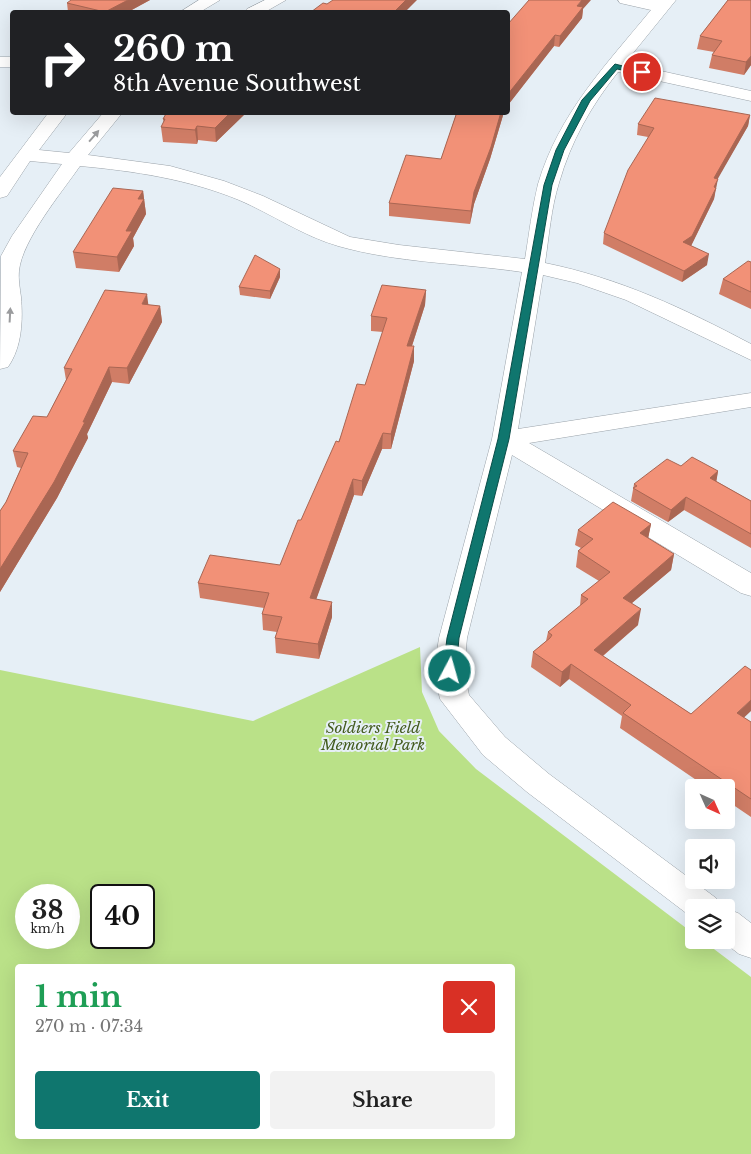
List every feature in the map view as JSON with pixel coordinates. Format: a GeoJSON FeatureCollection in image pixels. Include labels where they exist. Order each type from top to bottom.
{"type":"FeatureCollection","features":[{"type":"Feature","properties":{"kind":"street"},"geometry":{"type":"LineString","coordinates":[[192,10],[212,0]]}},
{"type":"Feature","properties":{"kind":"street"},"geometry":{"type":"LineString","coordinates":[[258,10],[278,0]]}},
{"type":"Feature","properties":{"kind":"street"},"geometry":{"type":"LineString","coordinates":[[626,0],[666,3]]}},
{"type":"Feature","properties":{"kind":"street"},"geometry":{"type":"LineString","coordinates":[[666,3],[586,100],[560,150],[548,185],[504,439],[453,638],[450,671],[455,699],[494,746],[538,783],[692,899]]}},
{"type":"Feature","properties":{"kind":"street"},"geometry":{"type":"LineString","coordinates":[[615,66],[751,96]]}},
{"type":"Feature","properties":{"kind":"street"},"geometry":{"type":"LineString","coordinates":[[0,192],[25,155],[57,115]]}},
{"type":"Feature","properties":{"kind":"street"},"geometry":{"type":"LineString","coordinates":[[0,362],[7,345],[11,313],[8,271],[12,256],[22,236],[74,160],[112,115]]}},
{"type":"Feature","properties":{"kind":"street"},"geometry":{"type":"LineString","coordinates":[[25,155],[155,170],[215,184],[259,202],[328,236],[344,241],[395,251],[533,267],[613,286],[651,302],[751,353]]}},
{"type":"Feature","properties":{"kind":"street"},"geometry":{"type":"LineString","coordinates":[[504,439],[751,400]]}},
{"type":"Feature","properties":{"kind":"street"},"geometry":{"type":"LineString","coordinates":[[504,439],[751,586]]}},
{"type":"Feature","properties":{"kind":"street"},"geometry":{"type":"LineString","coordinates":[[735,931],[751,943]]}},
{"type":"Feature","properties":{"kind":"green space","name":"Soldiers Field Memorial Park"},"geometry":{"type":"Polygon","coordinates":[[[420,647],[422,692],[439,731],[476,769],[685,927],[685,949],[714,949],[751,977],[751,1154],[0,1154],[0,670],[253,721],[420,647]]]}},
{"type":"Feature","properties":{"kind":"building"},"geometry":{"type":"Polygon","coordinates":[[[71,0],[128,0],[109,10],[97,10],[67,3],[71,0]]]}},
{"type":"Feature","properties":{"kind":"building"},"geometry":{"type":"Polygon","coordinates":[[[333,0],[406,0],[396,10],[314,10],[323,3],[327,4],[333,0]]]}},
{"type":"Feature","properties":{"kind":"building"},"geometry":{"type":"Polygon","coordinates":[[[529,0],[582,0],[577,6],[583,7],[560,36],[555,35],[510,91],[510,22],[529,0]]]}},
{"type":"Feature","properties":{"kind":"building"},"geometry":{"type":"Polygon","coordinates":[[[728,0],[751,0],[751,56],[746,62],[712,55],[722,41],[700,36],[728,0]]]}},
{"type":"Feature","properties":{"kind":"building"},"geometry":{"type":"Polygon","coordinates":[[[655,98],[750,115],[714,178],[718,179],[714,187],[716,188],[692,236],[683,242],[709,254],[684,271],[604,233],[628,170],[654,128],[638,124],[655,98]]]}},
{"type":"Feature","properties":{"kind":"building"},"geometry":{"type":"Polygon","coordinates":[[[165,115],[228,115],[215,128],[197,126],[195,130],[161,127],[165,119],[163,119],[165,115]]]}},
{"type":"Feature","properties":{"kind":"building"},"geometry":{"type":"Polygon","coordinates":[[[456,115],[500,115],[491,147],[474,192],[471,211],[389,203],[406,155],[441,159],[456,115]]]}},
{"type":"Feature","properties":{"kind":"building"},"geometry":{"type":"Polygon","coordinates":[[[113,188],[143,191],[138,199],[144,199],[126,231],[132,231],[117,257],[73,252],[113,188]]]}},
{"type":"Feature","properties":{"kind":"building"},"geometry":{"type":"Polygon","coordinates":[[[255,255],[280,269],[270,291],[239,287],[255,255]]]}},
{"type":"Feature","properties":{"kind":"building"},"geometry":{"type":"Polygon","coordinates":[[[748,261],[751,262],[751,292],[723,279],[748,261]]]}},
{"type":"Feature","properties":{"kind":"building"},"geometry":{"type":"Polygon","coordinates":[[[382,285],[426,290],[407,346],[414,346],[391,434],[383,433],[362,481],[353,479],[310,598],[332,602],[318,644],[275,638],[282,617],[262,614],[269,593],[198,583],[210,555],[280,565],[298,520],[301,520],[336,441],[339,442],[357,384],[365,385],[387,318],[371,316],[382,285]]]}},
{"type":"Feature","properties":{"kind":"building"},"geometry":{"type":"Polygon","coordinates":[[[105,290],[147,294],[142,304],[160,306],[127,368],[109,367],[83,422],[85,422],[54,482],[0,569],[0,511],[28,453],[13,451],[33,416],[47,417],[72,369],[64,368],[105,290]]]}},
{"type":"Feature","properties":{"kind":"building"},"geometry":{"type":"Polygon","coordinates":[[[692,457],[718,471],[710,478],[751,501],[751,534],[686,497],[671,510],[633,488],[637,486],[634,484],[667,459],[681,466],[692,457]]]}},
{"type":"Feature","properties":{"kind":"building"},"geometry":{"type":"Polygon","coordinates":[[[613,502],[651,524],[640,533],[674,554],[623,598],[641,609],[594,650],[691,714],[745,666],[751,670],[751,700],[737,713],[751,722],[751,799],[735,788],[735,779],[721,779],[623,713],[631,705],[571,664],[562,672],[533,652],[550,638],[552,635],[548,632],[588,599],[581,595],[610,572],[578,551],[593,539],[578,530],[613,502]]]}},
{"type":"Feature","properties":{"kind":"route"},"geometry":{"type":"LineString","coordinates":[[450,671],[453,638],[504,439],[548,185],[560,150],[586,100],[615,66],[642,72]]}}]}
